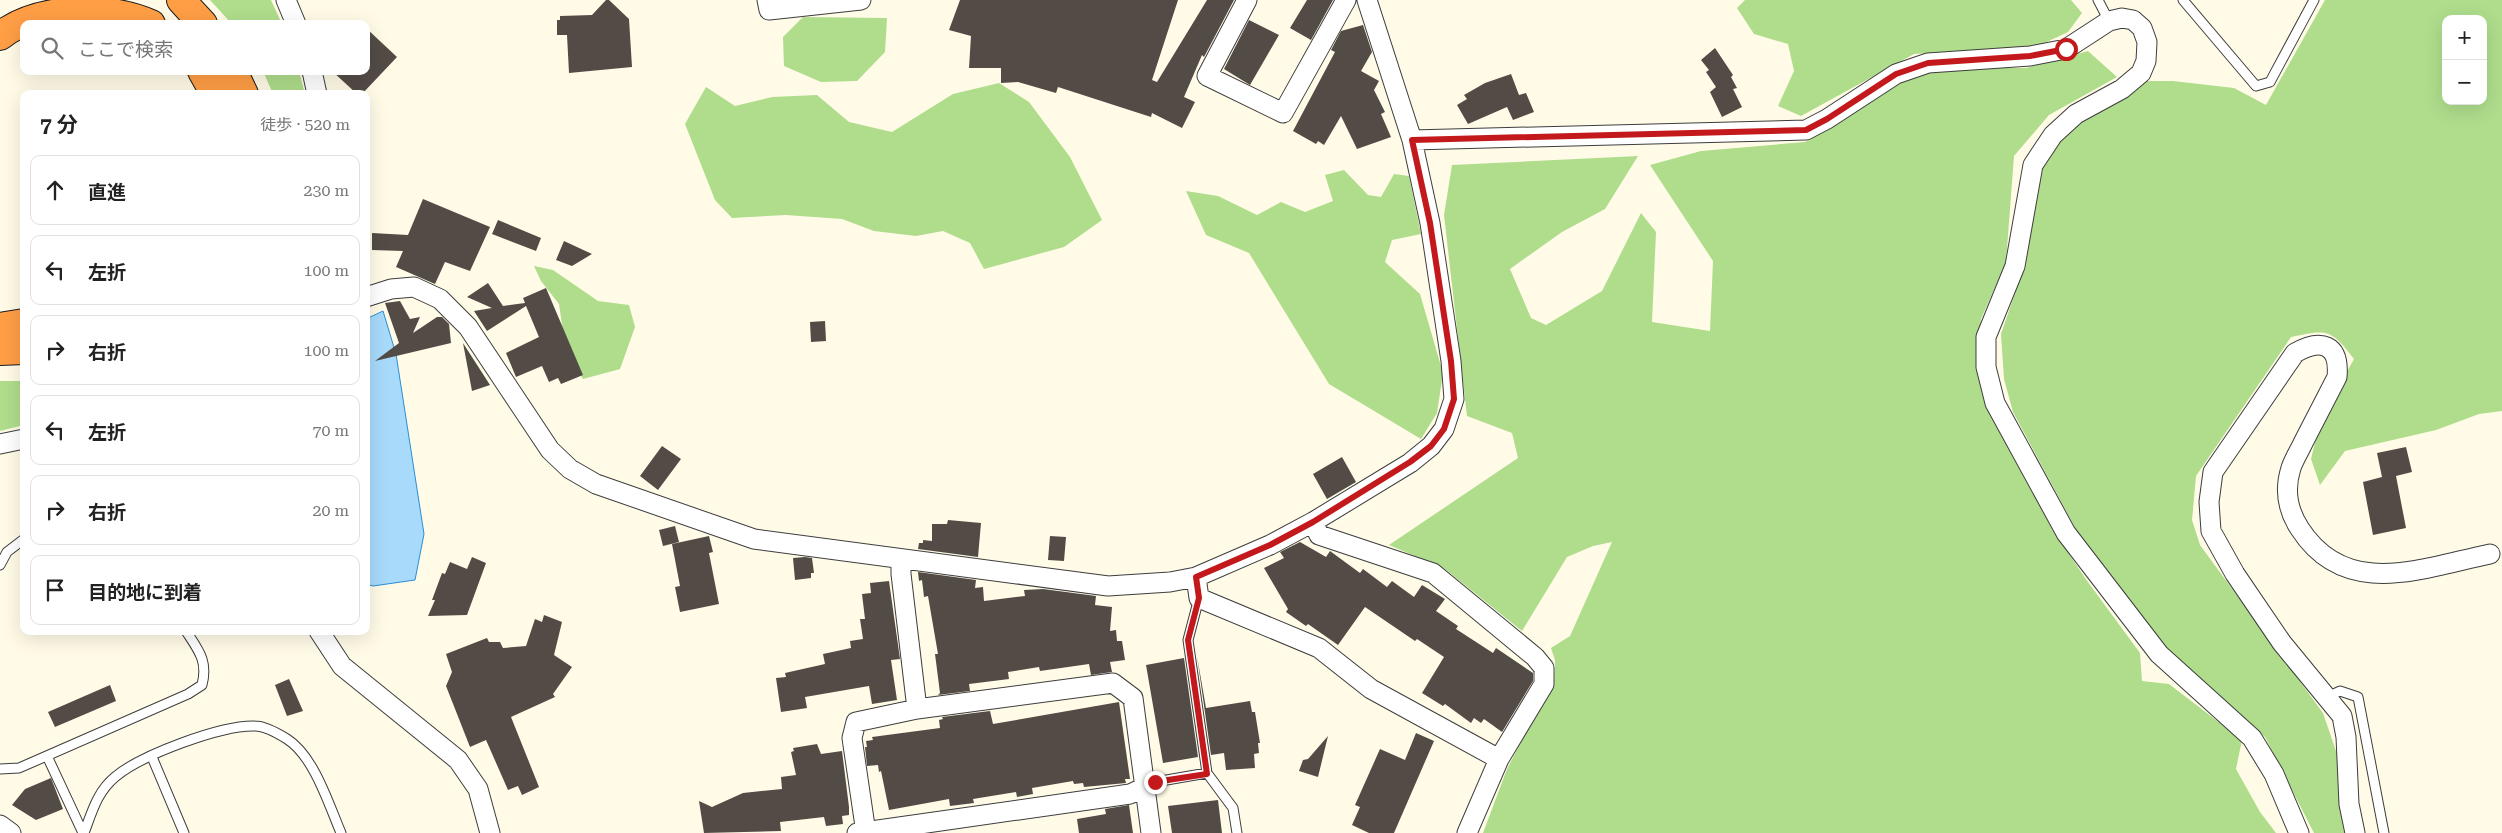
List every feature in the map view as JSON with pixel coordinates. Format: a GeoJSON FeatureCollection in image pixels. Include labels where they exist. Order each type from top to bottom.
{"type":"FeatureCollection","features":[{"type":"Feature","properties":{"kind":"highway"},"geometry":{"type":"LineString","coordinates":[[181,0],[199,20]]}},
{"type":"Feature","properties":{"kind":"highway"},"geometry":{"type":"LineString","coordinates":[[32,20],[62,14],[118,13],[139,20]]}},
{"type":"Feature","properties":{"kind":"highway"},"geometry":{"type":"LineString","coordinates":[[0,36],[20,26]]}},
{"type":"Feature","properties":{"kind":"highway"},"geometry":{"type":"LineString","coordinates":[[204,75],[213,90]]}},
{"type":"Feature","properties":{"kind":"highway"},"geometry":{"type":"LineString","coordinates":[[235,75],[242,90]]}},
{"type":"Feature","properties":{"kind":"highway"},"geometry":{"type":"LineString","coordinates":[[0,327],[20,324]]}},
{"type":"Feature","properties":{"kind":"highway"},"geometry":{"type":"LineString","coordinates":[[0,351],[20,350]]}},
{"type":"Feature","properties":{"kind":"street"},"geometry":{"type":"LineString","coordinates":[[286,0],[294,20]]}},
{"type":"Feature","properties":{"kind":"street"},"geometry":{"type":"LineString","coordinates":[[767,0],[769,10],[855,0]]}},
{"type":"Feature","properties":{"kind":"street"},"geometry":{"type":"LineString","coordinates":[[1247,0],[1207,76],[1283,113],[1346,0]]}},
{"type":"Feature","properties":{"kind":"street"},"geometry":{"type":"LineString","coordinates":[[370,296],[391,289],[414,288],[440,299],[468,327],[550,450],[570,469],[596,484],[754,540],[1108,586],[1170,582],[1196,577],[1270,545],[1313,522],[1410,462],[1431,446],[1444,429],[1454,399],[1451,361],[1432,233],[1412,140],[1367,0]]}},
{"type":"Feature","properties":{"kind":"street"},"geometry":{"type":"LineString","coordinates":[[1412,140],[1806,130],[1827,119],[1896,74],[1928,63],[2030,56],[2066,49],[2109,21],[2122,18],[2133,20],[2142,28],[2147,42],[2146,61],[2141,73],[2122,89],[2070,119],[2053,135],[2033,165],[2015,266],[1986,337],[1986,367],[1995,403],[2066,533],[2159,654],[2252,738],[2274,774],[2299,833]]}},
{"type":"Feature","properties":{"kind":"street"},"geometry":{"type":"LineString","coordinates":[[313,75],[316,90]]}},
{"type":"Feature","properties":{"kind":"street"},"geometry":{"type":"LineString","coordinates":[[2355,833],[2349,804],[2346,737],[2342,716],[2282,643],[2235,574],[2211,531],[2208,502],[2213,472],[2295,353],[2310,345],[2324,346],[2334,353],[2338,362],[2336,377],[2291,468],[2287,492],[2290,516],[2306,540],[2325,558],[2358,572],[2388,576],[2496,554]]}},
{"type":"Feature","properties":{"kind":"street"},"geometry":{"type":"LineString","coordinates":[[0,444],[20,440]]}},
{"type":"Feature","properties":{"kind":"street"},"geometry":{"type":"LineString","coordinates":[[1313,522],[1319,535],[1433,573],[1544,668],[1544,684],[1499,759],[1467,833]]}},
{"type":"Feature","properties":{"kind":"street"},"geometry":{"type":"LineString","coordinates":[[901,560],[917,709]]}},
{"type":"Feature","properties":{"kind":"street"},"geometry":{"type":"LineString","coordinates":[[1196,577],[1199,598],[1319,648],[1371,689],[1499,759]]}},
{"type":"Feature","properties":{"kind":"street"},"geometry":{"type":"LineString","coordinates":[[322,635],[342,666],[458,760],[478,789],[490,833]]}},
{"type":"Feature","properties":{"kind":"street"},"geometry":{"type":"LineString","coordinates":[[1144,787],[1130,794],[863,833],[852,738],[856,722],[917,709],[1113,683],[1133,698],[1151,833]]}},
{"type":"Feature","properties":{"kind":"street"},"geometry":{"type":"LineString","coordinates":[[0,825],[11,833]]}},
{"type":"Feature","properties":{"kind":"lane"},"geometry":{"type":"LineString","coordinates":[[2098,0],[2109,21]]}},
{"type":"Feature","properties":{"kind":"lane"},"geometry":{"type":"LineString","coordinates":[[2183,0],[2256,86],[2270,82],[2314,0]]}},
{"type":"Feature","properties":{"kind":"lane"},"geometry":{"type":"LineString","coordinates":[[0,565],[7,552],[20,543]]}},
{"type":"Feature","properties":{"kind":"lane"},"geometry":{"type":"LineString","coordinates":[[1199,598],[1188,640],[1207,774],[1233,808],[1237,833]]}},
{"type":"Feature","properties":{"kind":"lane"},"geometry":{"type":"LineString","coordinates":[[0,769],[19,768],[188,694],[202,685],[205,670],[198,650],[189,635]]}},
{"type":"Feature","properties":{"kind":"lane"},"geometry":{"type":"LineString","coordinates":[[2327,696],[2340,691],[2358,697],[2384,833]]}},
{"type":"Feature","properties":{"kind":"lane"},"geometry":{"type":"LineString","coordinates":[[84,833],[98,796],[114,778],[134,764],[228,728],[257,726],[288,740],[307,759],[341,833]]}},
{"type":"Feature","properties":{"kind":"lane"},"geometry":{"type":"LineString","coordinates":[[47,756],[84,833]]}},
{"type":"Feature","properties":{"kind":"lane"},"geometry":{"type":"LineString","coordinates":[[152,757],[184,833]]}},
{"type":"Feature","properties":{"kind":"lane"},"geometry":{"type":"LineString","coordinates":[[1144,787],[1155,782],[1207,774]]}},
{"type":"Feature","properties":{"kind":"green space"},"geometry":{"type":"Polygon","coordinates":[[[210,0],[271,0],[280,20],[228,20],[210,0]]]}},
{"type":"Feature","properties":{"kind":"green space"},"geometry":{"type":"Polygon","coordinates":[[[1745,0],[2071,0],[2082,13],[2068,32],[2038,46],[1914,54],[1801,116],[1778,106],[1794,71],[1788,44],[1754,34],[1737,8],[1745,0]]]}},
{"type":"Feature","properties":{"kind":"green space"},"geometry":{"type":"Polygon","coordinates":[[[2325,0],[2502,0],[2502,411],[2479,414],[2436,430],[2345,451],[2320,485],[2311,459],[2321,418],[2354,359],[2340,342],[2328,334],[2313,333],[2291,337],[2196,476],[2192,520],[2200,545],[2323,713],[2337,754],[2350,833],[2314,833],[2265,737],[2164,648],[2087,550],[2013,412],[2004,379],[2001,334],[2026,261],[2040,164],[2084,114],[2143,81],[2173,81],[2234,88],[2266,105],[2325,0]]]}},
{"type":"Feature","properties":{"kind":"green space"},"geometry":{"type":"Polygon","coordinates":[[[803,17],[887,18],[885,52],[857,81],[821,82],[784,66],[783,37],[803,17]]]}},
{"type":"Feature","properties":{"kind":"green space"},"geometry":{"type":"Polygon","coordinates":[[[2088,51],[2117,77],[2049,115],[2014,156],[2006,262],[1981,319],[1977,354],[1981,388],[2051,527],[2085,578],[2140,653],[2142,681],[2169,684],[2242,740],[2236,769],[2260,812],[2276,833],[1483,833],[1507,769],[1536,713],[1554,686],[1555,660],[1551,648],[1570,636],[1612,542],[1593,546],[1567,557],[1522,631],[1445,569],[1389,545],[1518,458],[1512,433],[1467,416],[1444,215],[1452,165],[1638,156],[1605,209],[1562,232],[1510,269],[1531,318],[1546,325],[1602,291],[1641,213],[1656,232],[1652,322],[1710,331],[1713,261],[1650,165],[1701,151],[1805,142],[1913,74],[1969,68],[2026,68],[2088,51]]]}},
{"type":"Feature","properties":{"kind":"green space"},"geometry":{"type":"Polygon","coordinates":[[[265,75],[300,75],[304,90],[271,90],[265,75]]]}},
{"type":"Feature","properties":{"kind":"green space"},"geometry":{"type":"Polygon","coordinates":[[[999,83],[1029,102],[1070,157],[1102,220],[1064,247],[984,269],[970,243],[943,231],[916,236],[874,231],[842,219],[786,215],[732,218],[715,200],[685,124],[706,87],[735,106],[772,97],[817,95],[849,122],[892,132],[953,94],[999,83]]]}},
{"type":"Feature","properties":{"kind":"green space"},"geometry":{"type":"Polygon","coordinates":[[[1344,170],[1368,195],[1381,197],[1394,174],[1409,176],[1421,234],[1392,240],[1385,262],[1420,294],[1443,373],[1437,413],[1421,439],[1329,384],[1249,253],[1206,235],[1186,191],[1218,196],[1257,215],[1281,202],[1305,212],[1333,201],[1325,175],[1344,170]]]}},
{"type":"Feature","properties":{"kind":"green space"},"geometry":{"type":"Polygon","coordinates":[[[534,266],[553,270],[598,301],[629,305],[635,327],[620,369],[583,379],[566,352],[559,304],[541,281],[534,266]]]}},
{"type":"Feature","properties":{"kind":"green space"},"geometry":{"type":"Polygon","coordinates":[[[0,381],[20,381],[20,426],[0,431],[0,381]]]}},
{"type":"Feature","properties":{"kind":"water"},"geometry":{"type":"Polygon","coordinates":[[[383,311],[396,354],[424,534],[415,580],[373,586],[370,585],[370,317],[383,311]]]}},
{"type":"Feature","properties":{"kind":"building"},"geometry":{"type":"Polygon","coordinates":[[[606,0],[609,0],[629,19],[632,67],[569,73],[567,35],[557,35],[557,20],[560,20],[560,16],[592,15],[606,0]]]}},
{"type":"Feature","properties":{"kind":"building"},"geometry":{"type":"Polygon","coordinates":[[[960,0],[1178,0],[1152,80],[1157,82],[1207,0],[1234,0],[1204,57],[1202,55],[1184,97],[1195,102],[1182,128],[1152,113],[1151,117],[1058,87],[1056,93],[1018,82],[1001,83],[1001,68],[969,68],[971,36],[949,30],[960,0]]]}},
{"type":"Feature","properties":{"kind":"building"},"geometry":{"type":"Polygon","coordinates":[[[1307,0],[1333,0],[1311,40],[1290,28],[1307,0]]]}},
{"type":"Feature","properties":{"kind":"building"},"geometry":{"type":"Polygon","coordinates":[[[1249,20],[1279,35],[1250,85],[1224,69],[1249,20]]]}},
{"type":"Feature","properties":{"kind":"building"},"geometry":{"type":"Polygon","coordinates":[[[1363,25],[1372,52],[1361,71],[1379,81],[1374,90],[1385,112],[1381,114],[1391,137],[1357,149],[1341,116],[1324,145],[1318,141],[1316,144],[1293,131],[1335,52],[1331,50],[1341,31],[1363,25]]]}},
{"type":"Feature","properties":{"kind":"building"},"geometry":{"type":"Polygon","coordinates":[[[370,32],[397,57],[366,90],[353,90],[336,75],[370,75],[370,32]]]}},
{"type":"Feature","properties":{"kind":"building"},"geometry":{"type":"Polygon","coordinates":[[[1715,48],[1733,75],[1731,77],[1737,88],[1733,89],[1742,107],[1722,117],[1710,92],[1716,87],[1706,72],[1709,70],[1701,60],[1715,48]]]}},
{"type":"Feature","properties":{"kind":"building"},"geometry":{"type":"Polygon","coordinates":[[[1511,74],[1519,95],[1526,93],[1534,112],[1513,120],[1507,107],[1468,124],[1457,105],[1467,99],[1464,95],[1485,83],[1511,74]]]}},
{"type":"Feature","properties":{"kind":"building"},"geometry":{"type":"Polygon","coordinates":[[[423,199],[490,227],[470,271],[445,262],[435,284],[396,267],[403,251],[372,250],[372,233],[408,235],[423,199]]]}},
{"type":"Feature","properties":{"kind":"building"},"geometry":{"type":"Polygon","coordinates":[[[498,220],[541,238],[536,251],[492,234],[498,220]]]}},
{"type":"Feature","properties":{"kind":"building"},"geometry":{"type":"Polygon","coordinates":[[[564,241],[592,254],[572,266],[556,260],[564,241]]]}},
{"type":"Feature","properties":{"kind":"building"},"geometry":{"type":"Polygon","coordinates":[[[488,283],[503,306],[525,303],[523,298],[546,288],[583,375],[561,384],[558,378],[549,382],[542,366],[516,377],[506,353],[539,337],[526,306],[487,331],[474,311],[492,308],[467,297],[488,283]]]}},
{"type":"Feature","properties":{"kind":"building"},"geometry":{"type":"Polygon","coordinates":[[[400,301],[410,319],[420,317],[413,333],[437,317],[442,317],[449,324],[451,343],[375,361],[399,343],[385,303],[400,301]]]}},
{"type":"Feature","properties":{"kind":"building"},"geometry":{"type":"Polygon","coordinates":[[[825,321],[826,341],[811,342],[810,322],[825,321]]]}},
{"type":"Feature","properties":{"kind":"building"},"geometry":{"type":"Polygon","coordinates":[[[463,343],[490,385],[472,391],[463,343]]]}},
{"type":"Feature","properties":{"kind":"building"},"geometry":{"type":"Polygon","coordinates":[[[662,446],[681,459],[658,490],[640,476],[662,446]]]}},
{"type":"Feature","properties":{"kind":"building"},"geometry":{"type":"Polygon","coordinates":[[[2406,447],[2412,472],[2396,476],[2406,528],[2373,535],[2363,482],[2382,477],[2377,453],[2406,447]]]}},
{"type":"Feature","properties":{"kind":"building"},"geometry":{"type":"Polygon","coordinates":[[[1342,457],[1356,482],[1327,499],[1313,474],[1342,457]]]}},
{"type":"Feature","properties":{"kind":"building"},"geometry":{"type":"Polygon","coordinates":[[[948,520],[981,523],[978,557],[918,549],[919,543],[923,543],[923,540],[932,541],[932,524],[947,524],[948,520]]]}},
{"type":"Feature","properties":{"kind":"building"},"geometry":{"type":"Polygon","coordinates":[[[675,526],[679,542],[663,546],[659,530],[675,526]]]}},
{"type":"Feature","properties":{"kind":"building"},"geometry":{"type":"Polygon","coordinates":[[[709,536],[713,552],[709,553],[719,604],[680,612],[675,587],[680,586],[672,544],[709,536]]]}},
{"type":"Feature","properties":{"kind":"building"},"geometry":{"type":"Polygon","coordinates":[[[1050,536],[1066,537],[1064,561],[1048,560],[1050,536]]]}},
{"type":"Feature","properties":{"kind":"building"},"geometry":{"type":"Polygon","coordinates":[[[1300,542],[1326,557],[1330,551],[1360,573],[1363,569],[1387,587],[1392,581],[1414,597],[1422,585],[1445,599],[1436,611],[1458,626],[1456,629],[1493,653],[1496,648],[1533,673],[1533,681],[1502,732],[1484,719],[1481,723],[1474,718],[1471,723],[1445,704],[1443,706],[1422,693],[1444,657],[1417,639],[1415,641],[1365,607],[1338,645],[1308,624],[1306,626],[1286,612],[1288,609],[1264,568],[1284,558],[1280,552],[1300,542]]]}},
{"type":"Feature","properties":{"kind":"building"},"geometry":{"type":"Polygon","coordinates":[[[472,557],[486,563],[467,615],[428,616],[435,600],[432,600],[442,573],[445,574],[450,562],[467,569],[472,557]]]}},
{"type":"Feature","properties":{"kind":"building"},"geometry":{"type":"Polygon","coordinates":[[[793,558],[812,558],[814,573],[811,573],[811,578],[795,580],[793,558]]]}},
{"type":"Feature","properties":{"kind":"building"},"geometry":{"type":"Polygon","coordinates":[[[918,572],[976,580],[975,588],[983,587],[984,601],[1025,596],[1024,590],[1043,589],[1096,596],[1095,605],[1112,607],[1110,631],[1116,630],[1117,641],[1122,641],[1125,660],[1110,662],[1112,672],[1091,675],[1089,664],[1040,671],[1039,667],[1008,672],[1009,679],[969,684],[970,691],[938,695],[940,693],[935,654],[938,654],[928,596],[924,597],[922,580],[919,581],[918,572]]]}},
{"type":"Feature","properties":{"kind":"building"},"geometry":{"type":"Polygon","coordinates":[[[889,581],[900,659],[891,660],[897,700],[872,704],[869,686],[805,697],[807,708],[781,712],[776,678],[786,677],[785,673],[825,664],[823,654],[851,648],[850,641],[863,639],[860,619],[865,619],[862,594],[871,593],[870,583],[889,581]]]}},
{"type":"Feature","properties":{"kind":"building"},"geometry":{"type":"Polygon","coordinates":[[[544,615],[562,622],[554,655],[572,667],[553,694],[555,697],[511,717],[539,787],[522,795],[518,786],[508,790],[486,740],[470,747],[446,686],[452,672],[446,654],[487,638],[489,642],[500,642],[503,648],[526,646],[535,619],[542,622],[544,615]]]}},
{"type":"Feature","properties":{"kind":"building"},"geometry":{"type":"Polygon","coordinates":[[[1197,656],[1206,708],[1250,701],[1252,712],[1255,712],[1260,743],[1258,743],[1259,753],[1254,754],[1255,768],[1226,770],[1224,753],[1211,755],[1197,656]]]}},
{"type":"Feature","properties":{"kind":"building"},"geometry":{"type":"Polygon","coordinates":[[[1184,658],[1198,757],[1163,763],[1146,665],[1184,658]]]}},
{"type":"Feature","properties":{"kind":"building"},"geometry":{"type":"Polygon","coordinates":[[[289,679],[303,711],[287,716],[275,685],[289,679]]]}},
{"type":"Feature","properties":{"kind":"building"},"geometry":{"type":"Polygon","coordinates":[[[110,685],[116,701],[55,727],[48,712],[110,685]]]}},
{"type":"Feature","properties":{"kind":"building"},"geometry":{"type":"Polygon","coordinates":[[[1119,702],[1130,779],[1125,779],[1126,783],[1084,787],[1083,783],[1074,784],[1073,781],[1032,788],[1033,794],[1017,797],[1016,792],[973,799],[974,803],[950,806],[949,799],[889,810],[878,765],[867,766],[866,741],[873,740],[872,737],[940,728],[939,720],[943,719],[942,717],[990,711],[993,724],[1119,702]]]}},
{"type":"Feature","properties":{"kind":"building"},"geometry":{"type":"Polygon","coordinates":[[[1416,733],[1434,741],[1394,833],[1369,833],[1352,825],[1360,807],[1355,805],[1380,749],[1405,760],[1416,733]]]}},
{"type":"Feature","properties":{"kind":"building"},"geometry":{"type":"Polygon","coordinates":[[[1328,736],[1318,777],[1299,771],[1303,760],[1308,759],[1328,736]]]}},
{"type":"Feature","properties":{"kind":"building"},"geometry":{"type":"Polygon","coordinates":[[[817,744],[821,754],[842,751],[849,807],[849,815],[842,816],[843,824],[826,826],[824,817],[780,822],[781,831],[704,833],[699,801],[712,807],[743,793],[782,789],[781,777],[796,775],[791,752],[794,751],[793,748],[817,744]]]}},
{"type":"Feature","properties":{"kind":"building"},"geometry":{"type":"Polygon","coordinates":[[[51,778],[63,809],[36,820],[12,805],[25,789],[51,778]]]}},
{"type":"Feature","properties":{"kind":"building"},"geometry":{"type":"Polygon","coordinates":[[[1218,800],[1222,833],[1172,833],[1168,806],[1218,800]]]}},
{"type":"Feature","properties":{"kind":"building"},"geometry":{"type":"Polygon","coordinates":[[[1129,805],[1133,833],[1079,833],[1077,819],[1106,814],[1105,809],[1129,805]]]}},
{"type":"Feature","properties":{"kind":"route"},"geometry":{"type":"LineString","coordinates":[[1155,782],[1207,774],[1188,640],[1199,598],[1196,577],[1226,566],[1313,522],[1410,462],[1431,446],[1444,429],[1454,399],[1451,361],[1430,223],[1412,140],[1806,130],[1827,119],[1896,74],[1928,63],[2030,56],[2066,49]]}}]}
